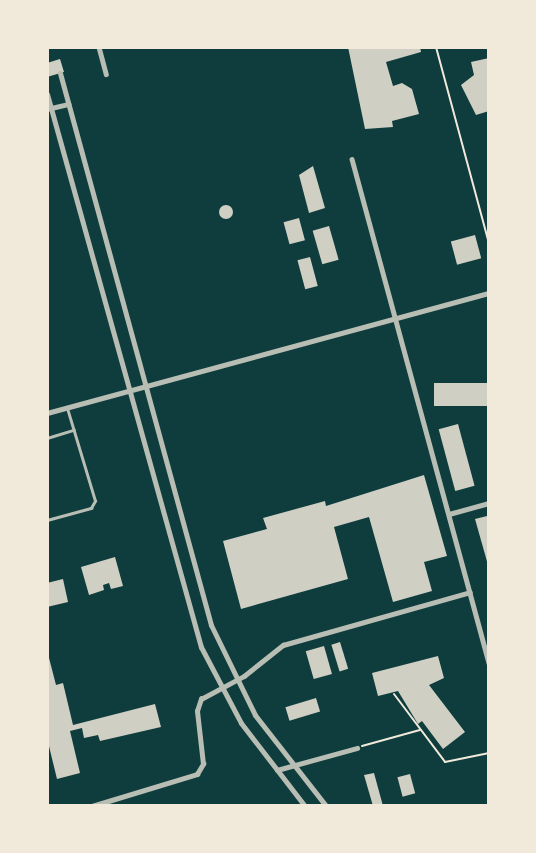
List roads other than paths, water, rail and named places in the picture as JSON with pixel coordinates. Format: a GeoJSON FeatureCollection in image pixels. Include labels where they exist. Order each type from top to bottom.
{"type":"FeatureCollection","features":[{"type":"Feature","properties":{"kind":"street"},"geometry":{"type":"LineString","coordinates":[[99,47],[106,74]]}},
{"type":"Feature","properties":{"kind":"street"},"geometry":{"type":"LineString","coordinates":[[60,73],[205,608],[235,681],[293,765],[326,806]]}},
{"type":"Feature","properties":{"kind":"street"},"geometry":{"type":"LineString","coordinates":[[47,94],[195,631],[220,687],[305,806]]}},
{"type":"Feature","properties":{"kind":"street"},"geometry":{"type":"LineString","coordinates":[[49,109],[68,104]]}},
{"type":"Feature","properties":{"kind":"street"},"geometry":{"type":"LineString","coordinates":[[352,159],[489,663]]}},
{"type":"Feature","properties":{"kind":"street"},"geometry":{"type":"LineString","coordinates":[[47,413],[489,293]]}},
{"type":"Feature","properties":{"kind":"street"},"geometry":{"type":"LineString","coordinates":[[449,514],[489,503]]}},
{"type":"Feature","properties":{"kind":"street"},"geometry":{"type":"LineString","coordinates":[[92,806],[197,775],[203,764],[198,704],[289,642],[470,592]]}},
{"type":"Feature","properties":{"kind":"street"},"geometry":{"type":"LineString","coordinates":[[277,770],[357,748]]}},
{"type":"Feature","properties":{"kind":"lane"},"geometry":{"type":"LineString","coordinates":[[47,520],[91,508],[95,501],[67,407]]}},
{"type":"Feature","properties":{"kind":"lane"},"geometry":{"type":"LineString","coordinates":[[47,438],[74,430]]}}]}
